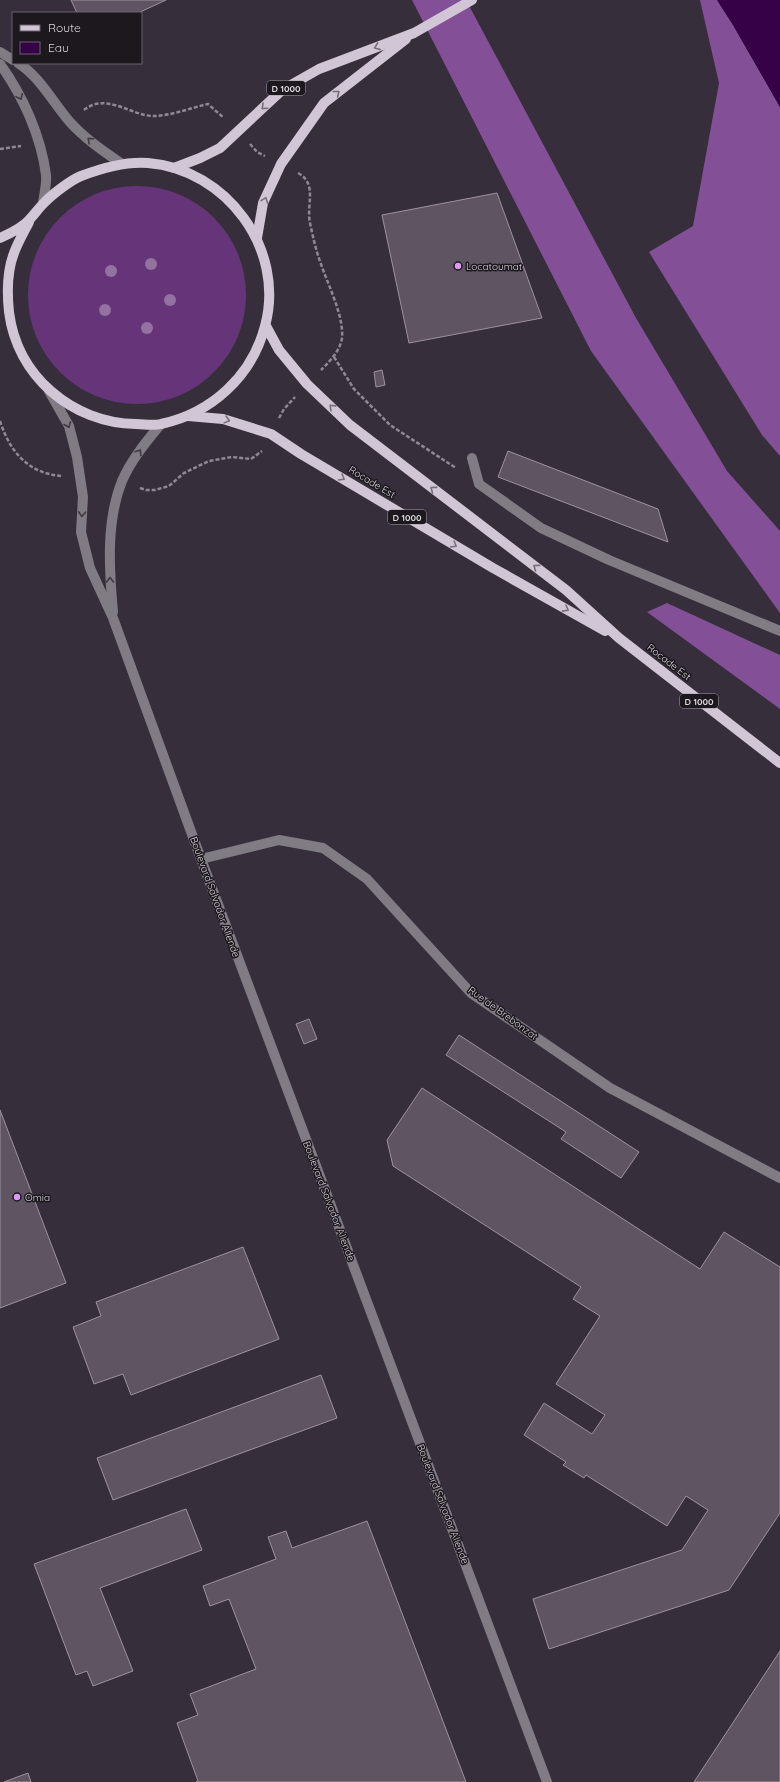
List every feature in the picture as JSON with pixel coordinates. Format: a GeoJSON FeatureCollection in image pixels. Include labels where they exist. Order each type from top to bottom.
{"type":"FeatureCollection","features":[{"type":"Feature","properties":{"kind":"main road","name":"D 1000"},"geometry":{"type":"LineString","coordinates":[[257,238],[263,203],[280,164],[324,103],[414,33],[472,0]]}},
{"type":"Feature","properties":{"kind":"main road","name":"D 1000"},"geometry":{"type":"LineString","coordinates":[[174,168],[220,148],[237,130],[282,90],[319,69],[414,33]]}},
{"type":"Feature","properties":{"kind":"main road"},"geometry":{"type":"LineString","coordinates":[[148,163],[174,168],[200,178],[223,194],[242,214],[257,238],[269,281],[269,303],[266,326],[255,355],[238,380],[215,401],[188,416],[160,425],[116,424],[80,412],[49,391],[32,372],[20,350],[11,326],[7,290],[13,254],[28,222],[43,203],[79,177],[122,164],[148,163]]}},
{"type":"Feature","properties":{"kind":"main road"},"geometry":{"type":"LineString","coordinates":[[0,238],[28,222]]}},
{"type":"Feature","properties":{"kind":"main road"},"geometry":{"type":"LineString","coordinates":[[0,320],[11,326]]}},
{"type":"Feature","properties":{"kind":"main road","name":"Rocade Est"},"geometry":{"type":"LineString","coordinates":[[266,326],[279,350],[308,384],[350,425],[566,590],[619,638],[780,763]]}},
{"type":"Feature","properties":{"kind":"main road","name":"Rocade Est"},"geometry":{"type":"LineString","coordinates":[[188,416],[223,419],[271,434],[301,454],[493,568],[619,638]]}},
{"type":"Feature","properties":{"kind":"street"},"geometry":{"type":"LineString","coordinates":[[0,52],[12,59]]}},
{"type":"Feature","properties":{"kind":"street"},"geometry":{"type":"LineString","coordinates":[[0,64],[12,81],[40,141],[46,176],[43,203]]}},
{"type":"Feature","properties":{"kind":"street"},"geometry":{"type":"LineString","coordinates":[[19,64],[42,84],[70,122],[98,147],[122,164]]}},
{"type":"Feature","properties":{"kind":"street","name":"Boulevard Salvador Allende"},"geometry":{"type":"LineString","coordinates":[[49,391],[69,426],[81,475],[83,497],[81,532],[90,568],[113,618],[201,859],[547,1782]]}},
{"type":"Feature","properties":{"kind":"street","name":"Boulevard Salvador Allende"},"geometry":{"type":"LineString","coordinates":[[113,618],[110,583],[114,510],[122,482],[143,446],[160,425]]}},
{"type":"Feature","properties":{"kind":"street"},"geometry":{"type":"LineString","coordinates":[[472,458],[479,484],[541,528],[609,560],[780,631]]}},
{"type":"Feature","properties":{"kind":"street","name":"Rue de Brebonzat"},"geometry":{"type":"LineString","coordinates":[[201,859],[279,840],[323,848],[367,878],[471,993],[610,1088],[780,1178]]}},
{"type":"Feature","properties":{"kind":"path"},"geometry":{"type":"LineString","coordinates":[[70,122],[87,107],[106,103],[151,116],[176,112],[208,104],[237,130],[257,152],[304,177],[311,189],[309,218],[320,262],[342,324],[342,339],[334,357],[284,409],[262,451],[251,458],[232,457],[210,461],[184,473],[169,486],[155,490],[146,490],[122,482]]}},
{"type":"Feature","properties":{"kind":"path"},"geometry":{"type":"LineString","coordinates":[[0,149],[40,141]]}},
{"type":"Feature","properties":{"kind":"path"},"geometry":{"type":"LineString","coordinates":[[334,357],[354,389],[390,425],[479,484]]}},
{"type":"Feature","properties":{"kind":"path"},"geometry":{"type":"LineString","coordinates":[[0,421],[11,448],[23,460],[43,474],[60,476],[81,475]]}},
{"type":"Feature","properties":{"kind":"shaded area"},"geometry":{"type":"Polygon","coordinates":[[[412,0],[466,0],[636,318],[727,471],[780,531],[780,613],[591,351],[412,0]]]}},
{"type":"Feature","properties":{"kind":"shaded area"},"geometry":{"type":"Polygon","coordinates":[[[700,0],[717,0],[780,107],[780,456],[762,435],[649,252],[693,226],[719,83],[700,0]]]}},
{"type":"Feature","properties":{"kind":"shaded area"},"geometry":{"type":"Polygon","coordinates":[[[137,186],[158,188],[179,194],[206,211],[214,218],[221,226],[238,253],[244,274],[246,295],[244,316],[238,337],[221,364],[214,372],[206,379],[179,396],[158,402],[137,404],[116,402],[95,396],[68,379],[60,372],[53,364],[36,337],[30,316],[28,295],[30,274],[36,253],[53,226],[60,218],[68,211],[95,194],[116,188],[137,186]]]}},
{"type":"Feature","properties":{"kind":"shaded area"},"geometry":{"type":"Polygon","coordinates":[[[667,603],[780,655],[780,709],[647,612],[667,603]]]}},
{"type":"Feature","properties":{"kind":"water"},"geometry":{"type":"Polygon","coordinates":[[[717,0],[780,0],[780,107],[733,25],[717,0]]]}},
{"type":"Feature","properties":{"kind":"building"},"geometry":{"type":"Polygon","coordinates":[[[71,0],[166,0],[140,12],[77,12],[71,0]]]}},
{"type":"Feature","properties":{"kind":"building","name":"Locatoumat"},"geometry":{"type":"Polygon","coordinates":[[[497,193],[542,318],[409,343],[382,215],[497,193]]]}},
{"type":"Feature","properties":{"kind":"building"},"geometry":{"type":"Polygon","coordinates":[[[382,370],[385,385],[376,387],[374,372],[382,370]]]}},
{"type":"Feature","properties":{"kind":"building"},"geometry":{"type":"Polygon","coordinates":[[[508,451],[658,509],[668,542],[498,477],[508,451]]]}},
{"type":"Feature","properties":{"kind":"building"},"geometry":{"type":"Polygon","coordinates":[[[309,1019],[317,1039],[304,1044],[296,1024],[309,1019]]]}},
{"type":"Feature","properties":{"kind":"building"},"geometry":{"type":"Polygon","coordinates":[[[459,1035],[639,1152],[621,1178],[561,1139],[566,1132],[446,1055],[459,1035]]]}},
{"type":"Feature","properties":{"kind":"building"},"geometry":{"type":"Polygon","coordinates":[[[422,1088],[700,1269],[724,1232],[780,1267],[780,1513],[729,1590],[549,1649],[533,1599],[682,1550],[708,1510],[686,1496],[667,1526],[586,1475],[584,1478],[563,1465],[566,1462],[524,1435],[544,1403],[592,1434],[605,1415],[556,1384],[600,1316],[573,1299],[581,1287],[393,1166],[387,1140],[422,1088]]]}},
{"type":"Feature","properties":{"kind":"building","name":"Omia"},"geometry":{"type":"Polygon","coordinates":[[[0,1110],[66,1283],[0,1308],[0,1110]]]}},
{"type":"Feature","properties":{"kind":"building"},"geometry":{"type":"Polygon","coordinates":[[[243,1247],[279,1339],[131,1395],[123,1374],[94,1384],[73,1327],[101,1316],[96,1302],[243,1247]]]}},
{"type":"Feature","properties":{"kind":"building"},"geometry":{"type":"Polygon","coordinates":[[[321,1375],[337,1418],[113,1500],[97,1458],[321,1375]]]}},
{"type":"Feature","properties":{"kind":"building"},"geometry":{"type":"Polygon","coordinates":[[[186,1509],[202,1550],[100,1588],[133,1671],[93,1686],[87,1671],[76,1675],[34,1564],[186,1509]]]}},
{"type":"Feature","properties":{"kind":"building"},"geometry":{"type":"Polygon","coordinates":[[[367,1521],[466,1782],[196,1782],[198,1781],[177,1723],[198,1715],[190,1694],[256,1669],[229,1599],[210,1606],[203,1586],[276,1559],[268,1537],[286,1531],[292,1548],[367,1521]]]}},
{"type":"Feature","properties":{"kind":"building"},"geometry":{"type":"Polygon","coordinates":[[[780,1651],[780,1782],[694,1782],[780,1651]]]}},
{"type":"Feature","properties":{"kind":"building"},"geometry":{"type":"Polygon","coordinates":[[[28,1773],[31,1782],[4,1782],[28,1773]]]}},
{"type":"Feature","properties":{"kind":"place","name":"Locatoumat"},"geometry":{"type":"Point","coordinates":[458,266]}},
{"type":"Feature","properties":{"kind":"place","name":"Omia"},"geometry":{"type":"Point","coordinates":[17,1197]}}]}
